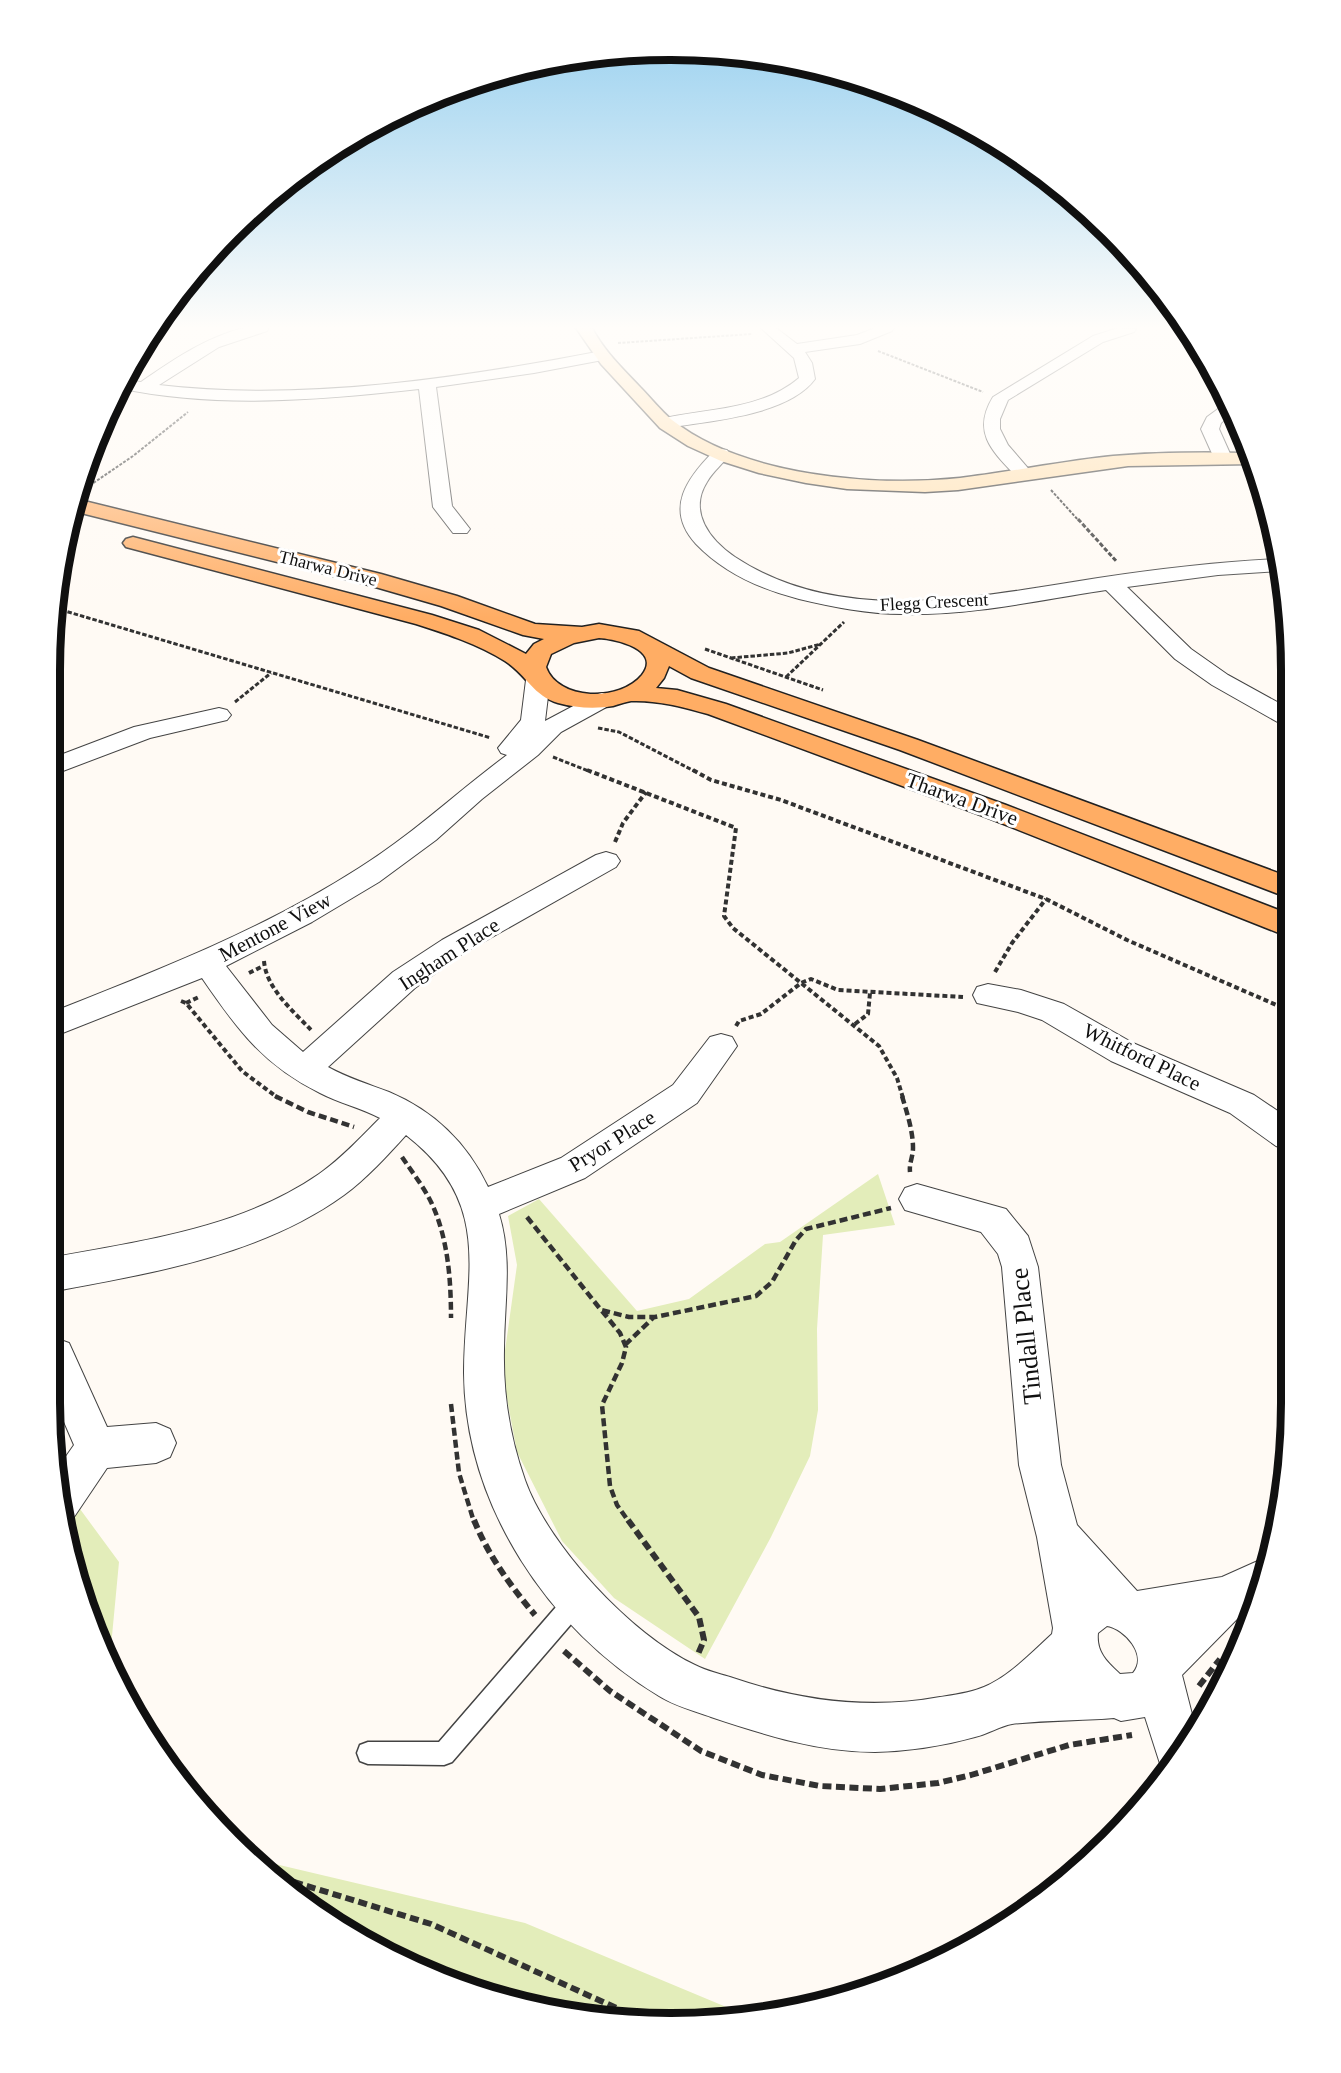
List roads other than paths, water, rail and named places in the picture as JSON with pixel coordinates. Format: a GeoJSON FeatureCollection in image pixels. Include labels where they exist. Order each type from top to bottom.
{"type":"FeatureCollection","features":[{"type":"Feature","properties":{"kind":"main road","name":"Tharwa Drive"},"geometry":{"type":"LineString","coordinates":[[82,507],[373,579],[449,601],[531,630],[579,633]]}},
{"type":"Feature","properties":{"kind":"main road","name":"Tharwa Drive"},"geometry":{"type":"LineString","coordinates":[[111,537],[435,624],[496,645],[516,656],[536,676]]}},
{"type":"Feature","properties":{"kind":"main road"},"geometry":{"type":"LineString","coordinates":[[579,633],[618,633],[635,638],[649,646],[657,656],[658,666],[654,677],[645,686],[630,694],[602,700],[564,696],[549,689],[536,676],[536,659],[545,648],[560,639],[579,633]]}},
{"type":"Feature","properties":{"kind":"main road","name":"Tharwa Drive"},"geometry":{"type":"LineString","coordinates":[[649,646],[700,673],[909,745],[1281,885]]}},
{"type":"Feature","properties":{"kind":"main road","name":"Tharwa Drive"},"geometry":{"type":"LineString","coordinates":[[630,694],[677,697],[717,709],[996,811],[1281,923]]}},
{"type":"Feature","properties":{"kind":"street"},"geometry":{"type":"LineString","coordinates":[[432,425],[443,507],[460,529]]}},
{"type":"Feature","properties":{"kind":"street"},"geometry":{"type":"LineString","coordinates":[[669,425],[688,438],[721,454],[748,463],[802,476],[881,485],[957,484],[1113,461],[1243,459]]}},
{"type":"Feature","properties":{"kind":"street"},"geometry":{"type":"LineString","coordinates":[[989,425],[993,438],[1024,474]]}},
{"type":"Feature","properties":{"kind":"street"},"geometry":{"type":"LineString","coordinates":[[1212,425],[1210,429],[1223,458]]}},
{"type":"Feature","properties":{"kind":"street","name":"Flegg Crescent"},"geometry":{"type":"LineString","coordinates":[[721,454],[704,471],[692,491],[689,503],[693,525],[711,547],[733,564],[762,580],[797,592],[859,604],[904,608],[964,604],[1227,568],[1272,566]]}},
{"type":"Feature","properties":{"kind":"street"},"geometry":{"type":"LineString","coordinates":[[1111,583],[1183,654],[1220,680],[1281,714]]}},
{"type":"Feature","properties":{"kind":"street","name":"Mentone View"},"geometry":{"type":"LineString","coordinates":[[521,747],[532,721],[536,676]]}},
{"type":"Feature","properties":{"kind":"street","name":"Mentone View"},"geometry":{"type":"LineString","coordinates":[[60,1022],[149,988],[302,915],[369,875],[427,834],[521,747],[552,726],[602,700]]}},
{"type":"Feature","properties":{"kind":"street"},"geometry":{"type":"LineString","coordinates":[[60,764],[143,732],[219,715]]}},
{"type":"Feature","properties":{"kind":"street","name":"Ingham Place"},"geometry":{"type":"LineString","coordinates":[[316,1058],[405,980],[452,947],[606,861]]}},
{"type":"Feature","properties":{"kind":"street"},"geometry":{"type":"LineString","coordinates":[[207,962],[271,1045],[316,1058],[339,1088],[379,1102],[393,1127],[432,1135],[450,1154],[467,1179],[496,1199],[489,1237],[490,1279],[484,1372],[491,1430],[507,1488],[529,1531],[560,1579],[577,1600],[618,1640],[679,1682],[771,1715],[813,1724],[896,1728],[973,1714],[1007,1701],[1075,1636],[1080,1618],[1096,1605],[1126,1610],[1242,1590]]}},
{"type":"Feature","properties":{"kind":"street","name":"Whitford Place"},"geometry":{"type":"LineString","coordinates":[[988,995],[1021,1001],[1053,1012],[1122,1052],[1242,1104],[1281,1131]]}},
{"type":"Feature","properties":{"kind":"street","name":"Pryor Place"},"geometry":{"type":"LineString","coordinates":[[496,1199],[573,1168],[685,1094],[721,1046]]}},
{"type":"Feature","properties":{"kind":"street"},"geometry":{"type":"LineString","coordinates":[[60,1273],[196,1246],[256,1227],[284,1214],[332,1184],[393,1127]]}},
{"type":"Feature","properties":{"kind":"street","name":"Tindall Place"},"geometry":{"type":"LineString","coordinates":[[917,1199],[993,1220],[1015,1247],[1020,1267],[1040,1465],[1059,1537],[1082,1669],[1091,1680],[1155,1712],[1156,1641],[1144,1621],[1126,1610],[1059,1537]]}},
{"type":"Feature","properties":{"kind":"street"},"geometry":{"type":"LineString","coordinates":[[60,1367],[96,1448]]}},
{"type":"Feature","properties":{"kind":"street"},"geometry":{"type":"LineString","coordinates":[[96,1448],[156,1443]]}},
{"type":"Feature","properties":{"kind":"street"},"geometry":{"type":"LineString","coordinates":[[67,1491],[96,1448]]}},
{"type":"Feature","properties":{"kind":"street"},"geometry":{"type":"LineString","coordinates":[[1007,1701],[1155,1712],[1242,1590]]}},
{"type":"Feature","properties":{"kind":"lane"},"geometry":{"type":"LineString","coordinates":[[368,1753],[444,1754],[577,1600]]}}]}
